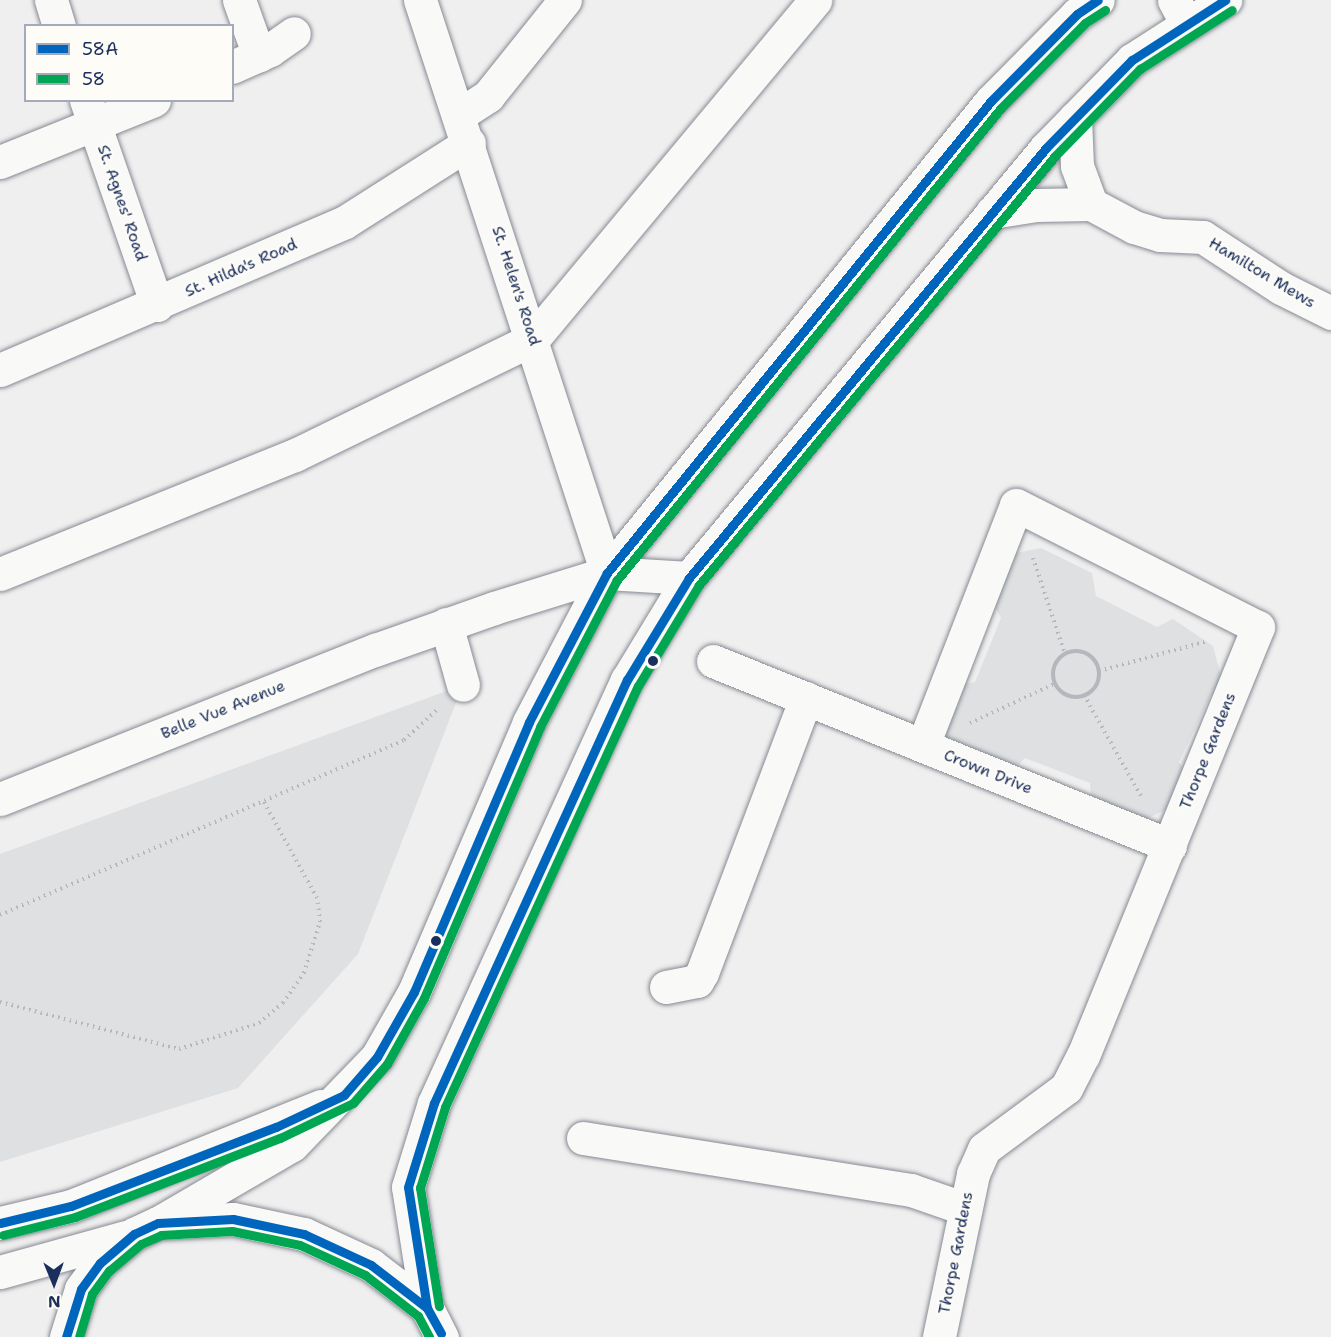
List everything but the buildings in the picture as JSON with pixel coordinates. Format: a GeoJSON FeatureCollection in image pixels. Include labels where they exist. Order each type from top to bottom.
{"type":"FeatureCollection","features":[{"type":"Feature","properties":{"kind":"main road"},"geometry":{"type":"LineString","coordinates":[[51,0],[59,24]]}},
{"type":"Feature","properties":{"kind":"main road"},"geometry":{"type":"LineString","coordinates":[[239,0],[246,62],[294,33]]}},
{"type":"Feature","properties":{"kind":"main road","name":"St. Helen's Road"},"geometry":{"type":"LineString","coordinates":[[420,0],[574,464],[607,573]]}},
{"type":"Feature","properties":{"kind":"main road","name":"St. Hilda's Road"},"geometry":{"type":"LineString","coordinates":[[0,370],[158,305],[345,222],[464,129],[565,0]]}},
{"type":"Feature","properties":{"kind":"main road"},"geometry":{"type":"LineString","coordinates":[[0,574],[295,456],[533,339],[815,0]]}},
{"type":"Feature","properties":{"kind":"main road"},"geometry":{"type":"LineString","coordinates":[[66,1337],[81,1289],[100,1263],[146,1229],[292,1145],[344,1095],[377,1058],[414,992],[529,722],[607,573],[991,101],[1077,14],[1098,0]]}},
{"type":"Feature","properties":{"kind":"main road"},"geometry":{"type":"LineString","coordinates":[[442,1326],[408,1187],[434,1103],[627,680],[689,578],[992,212],[1075,118],[1180,11],[1225,0]]}},
{"type":"Feature","properties":{"kind":"main road"},"geometry":{"type":"LineString","coordinates":[[0,162],[90,113],[144,102]]}},
{"type":"Feature","properties":{"kind":"main road","name":"St. Agnes' Road"},"geometry":{"type":"LineString","coordinates":[[90,113],[158,305]]}},
{"type":"Feature","properties":{"kind":"main road"},"geometry":{"type":"LineString","coordinates":[[1075,118],[1077,166],[1091,204]]}},
{"type":"Feature","properties":{"kind":"main road","name":"Hamilton Mews"},"geometry":{"type":"LineString","coordinates":[[992,212],[1036,205],[1091,204],[1134,227],[1160,235],[1203,237],[1281,288],[1331,314]]}},
{"type":"Feature","properties":{"kind":"main road"},"geometry":{"type":"LineString","coordinates":[[923,745],[1016,506],[1258,627]]}},
{"type":"Feature","properties":{"kind":"main road"},"geometry":{"type":"LineString","coordinates":[[607,573],[689,578]]}},
{"type":"Feature","properties":{"kind":"main road","name":"Belle Vue Avenue"},"geometry":{"type":"LineString","coordinates":[[0,799],[446,624],[607,573]]}},
{"type":"Feature","properties":{"kind":"main road"},"geometry":{"type":"LineString","coordinates":[[446,624],[464,685]]}},
{"type":"Feature","properties":{"kind":"main road","name":"Thorpe Gardens"},"geometry":{"type":"LineString","coordinates":[[939,1337],[963,1208],[984,1149],[1066,1088],[1109,995],[1258,627]]}},
{"type":"Feature","properties":{"kind":"main road","name":"Crown Drive"},"geometry":{"type":"LineString","coordinates":[[713,661],[1170,846]]}},
{"type":"Feature","properties":{"kind":"main road"},"geometry":{"type":"LineString","coordinates":[[666,987],[697,981],[702,973],[806,698]]}},
{"type":"Feature","properties":{"kind":"main road"},"geometry":{"type":"LineString","coordinates":[[0,1223],[71,1206],[276,1127],[344,1095]]}},
{"type":"Feature","properties":{"kind":"main road"},"geometry":{"type":"LineString","coordinates":[[583,1137],[911,1190],[963,1208]]}},
{"type":"Feature","properties":{"kind":"main road"},"geometry":{"type":"LineString","coordinates":[[0,1272],[146,1229],[233,1219],[304,1234],[371,1265],[442,1326]]}},
{"type":"Feature","properties":{"kind":"path"},"geometry":{"type":"LineString","coordinates":[[1016,506],[1065,654]]}},
{"type":"Feature","properties":{"kind":"path"},"geometry":{"type":"LineString","coordinates":[[1099,671],[1258,627]]}},
{"type":"Feature","properties":{"kind":"path"},"geometry":{"type":"LineString","coordinates":[[1084,652],[1096,662],[1099,671],[1097,685],[1084,695],[1064,693],[1056,683],[1054,668],[1065,654],[1084,652]]}},
{"type":"Feature","properties":{"kind":"path"},"geometry":{"type":"LineString","coordinates":[[923,745],[1056,683]]}},
{"type":"Feature","properties":{"kind":"path"},"geometry":{"type":"LineString","coordinates":[[0,915],[404,740],[464,685]]}},
{"type":"Feature","properties":{"kind":"path"},"geometry":{"type":"LineString","coordinates":[[1084,695],[1170,846]]}},
{"type":"Feature","properties":{"kind":"path"},"geometry":{"type":"LineString","coordinates":[[0,1002],[179,1050],[259,1023],[283,1003],[304,973],[320,922],[317,898],[263,800]]}},
{"type":"Feature","properties":{"kind":"shaded area"},"geometry":{"type":"Polygon","coordinates":[[[1041,548],[1092,573],[1096,596],[1157,627],[1173,619],[1213,646],[1225,691],[1211,695],[1179,762],[1187,774],[1171,807],[1144,820],[1091,801],[1090,783],[1025,758],[1011,773],[950,747],[940,732],[956,686],[975,682],[1001,618],[992,602],[1011,554],[1041,548]]]}},
{"type":"Feature","properties":{"kind":"shaded area"},"geometry":{"type":"Polygon","coordinates":[[[463,685],[358,954],[238,1088],[0,1162],[0,854],[463,685]]]}},
{"type":"Feature","properties":{"kind":"transit line","name":"58A"},"geometry":{"type":"LineString","coordinates":[[0,1223],[71,1206],[276,1127],[344,1095],[377,1057],[414,992],[529,722],[607,573],[991,101],[1077,14],[1098,0]]}},
{"type":"Feature","properties":{"kind":"transit line","name":"58A"},"geometry":{"type":"LineString","coordinates":[[427,1308],[408,1187],[434,1103],[627,680],[689,578],[1046,148],[1132,60],[1225,0]]}},
{"type":"Feature","properties":{"kind":"transit line","name":"58"},"geometry":{"type":"LineString","coordinates":[[3,1235],[75,1217],[280,1138],[353,1103],[387,1064],[424,998],[540,727],[617,580],[1000,109],[1085,23],[1105,10]]}},
{"type":"Feature","properties":{"kind":"transit line","name":"58"},"geometry":{"type":"LineString","coordinates":[[439,1306],[420,1188],[445,1107],[638,686],[699,585],[1055,156],[1140,69],[1232,10]]}},
{"type":"Feature","properties":{"kind":"transit line","name":"58A"},"geometry":{"type":"LineString","coordinates":[[66,1337],[81,1289],[100,1263],[134,1234],[158,1223],[233,1219],[304,1234],[371,1265],[427,1308],[441,1333]]}},
{"type":"Feature","properties":{"kind":"transit line","name":"58"},"geometry":{"type":"LineString","coordinates":[[79,1337],[92,1294],[109,1271],[141,1244],[161,1235],[232,1231],[300,1245],[365,1275],[418,1316],[429,1337]]}}]}
